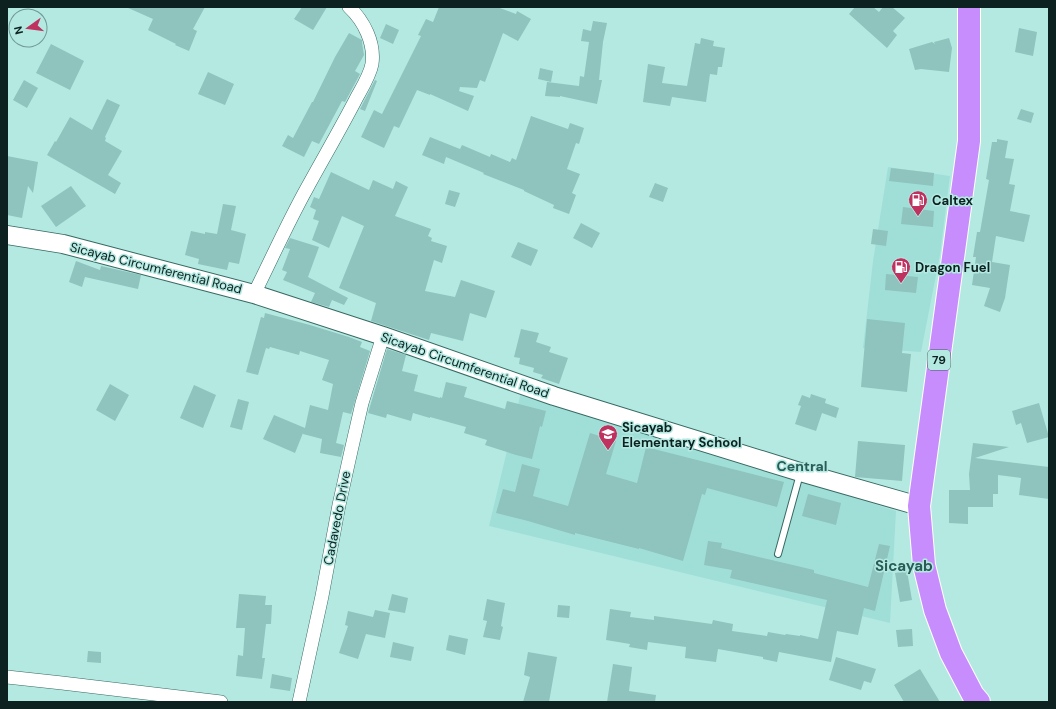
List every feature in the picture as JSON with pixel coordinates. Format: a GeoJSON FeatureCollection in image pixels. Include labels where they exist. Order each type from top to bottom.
{"type":"FeatureCollection","features":[{"type":"Feature","properties":{"kind":"highway","name":"79"},"geometry":{"type":"LineString","coordinates":[[969,7],[969,141],[919,506],[924,565],[936,610],[951,653],[973,695],[979,702]]}},
{"type":"Feature","properties":{"kind":"street"},"geometry":{"type":"LineString","coordinates":[[254,294],[297,207],[345,120],[372,65],[370,40],[362,24],[349,7]]}},
{"type":"Feature","properties":{"kind":"street","name":"Sicayab Circumferential Road"},"geometry":{"type":"LineString","coordinates":[[7,235],[64,244],[254,294],[383,336],[554,396],[800,472],[919,506]]}},
{"type":"Feature","properties":{"kind":"street","name":"Cadavedo Drive"},"geometry":{"type":"LineString","coordinates":[[299,702],[322,596],[339,505],[362,403],[383,336]]}},
{"type":"Feature","properties":{"kind":"street"},"geometry":{"type":"LineString","coordinates":[[7,677],[221,702]]}},
{"type":"Feature","properties":{"kind":"lane"},"geometry":{"type":"LineString","coordinates":[[778,554],[800,472]]}},
{"type":"Feature","properties":{"kind":"shaded area"},"geometry":{"type":"Polygon","coordinates":[[[888,167],[950,176],[940,255],[921,352],[863,348],[873,261],[888,167]]]}},
{"type":"Feature","properties":{"kind":"shaded area","name":"Sicayab Elementary School"},"geometry":{"type":"Polygon","coordinates":[[[521,392],[896,511],[890,623],[489,526],[521,392]]]}},
{"type":"Feature","properties":{"kind":"building"},"geometry":{"type":"Polygon","coordinates":[[[126,7],[205,7],[193,29],[197,31],[189,51],[148,30],[153,19],[126,7]]]}},
{"type":"Feature","properties":{"kind":"building"},"geometry":{"type":"Polygon","coordinates":[[[302,7],[327,7],[313,30],[294,19],[302,7]]]}},
{"type":"Feature","properties":{"kind":"building"},"geometry":{"type":"Polygon","coordinates":[[[439,7],[497,7],[516,14],[517,11],[531,19],[518,41],[503,33],[485,82],[480,80],[477,88],[460,87],[459,91],[474,96],[468,111],[430,94],[417,90],[399,128],[394,126],[384,148],[361,137],[374,110],[382,114],[421,36],[418,35],[426,19],[433,22],[439,7]]]}},
{"type":"Feature","properties":{"kind":"building"},"geometry":{"type":"Polygon","coordinates":[[[855,7],[873,7],[879,12],[883,7],[892,7],[905,18],[893,31],[897,35],[887,48],[849,14],[855,7]]]}},
{"type":"Feature","properties":{"kind":"building"},"geometry":{"type":"Polygon","coordinates":[[[593,21],[607,23],[603,42],[599,80],[602,80],[597,104],[560,96],[545,96],[547,82],[579,86],[580,76],[584,77],[589,42],[581,41],[583,29],[591,31],[593,21]]]}},
{"type":"Feature","properties":{"kind":"building"},"geometry":{"type":"Polygon","coordinates":[[[386,24],[399,30],[393,44],[380,38],[386,24]]]}},
{"type":"Feature","properties":{"kind":"building"},"geometry":{"type":"Polygon","coordinates":[[[1019,28],[1037,32],[1033,56],[1015,52],[1019,28]]]}},
{"type":"Feature","properties":{"kind":"building"},"geometry":{"type":"Polygon","coordinates":[[[349,33],[362,40],[364,55],[355,71],[360,74],[345,102],[342,101],[319,144],[312,141],[304,157],[282,146],[288,135],[293,138],[349,33]]]}},
{"type":"Feature","properties":{"kind":"building"},"geometry":{"type":"Polygon","coordinates":[[[701,38],[714,41],[713,46],[725,48],[722,67],[718,67],[717,75],[710,74],[706,102],[672,97],[670,106],[643,102],[648,64],[665,67],[662,83],[687,86],[695,43],[700,44],[701,38]]]}},
{"type":"Feature","properties":{"kind":"building"},"geometry":{"type":"Polygon","coordinates":[[[949,38],[952,48],[949,72],[921,69],[915,70],[909,49],[932,42],[935,44],[934,42],[949,38]]]}},
{"type":"Feature","properties":{"kind":"building"},"geometry":{"type":"Polygon","coordinates":[[[51,44],[84,61],[70,90],[36,73],[51,44]]]}},
{"type":"Feature","properties":{"kind":"building"},"geometry":{"type":"Polygon","coordinates":[[[540,68],[553,71],[551,82],[538,79],[540,68]]]}},
{"type":"Feature","properties":{"kind":"building"},"geometry":{"type":"Polygon","coordinates":[[[208,72],[234,84],[225,105],[198,94],[208,72]]]}},
{"type":"Feature","properties":{"kind":"building"},"geometry":{"type":"Polygon","coordinates":[[[24,80],[38,88],[27,108],[13,100],[24,80]]]}},
{"type":"Feature","properties":{"kind":"building"},"geometry":{"type":"Polygon","coordinates":[[[375,80],[377,81],[365,111],[360,109],[375,80]]]}},
{"type":"Feature","properties":{"kind":"building"},"geometry":{"type":"Polygon","coordinates":[[[107,99],[120,105],[105,137],[105,141],[122,151],[108,175],[121,183],[115,194],[47,155],[70,117],[92,130],[107,99]]]}},
{"type":"Feature","properties":{"kind":"building"},"geometry":{"type":"Polygon","coordinates":[[[1021,109],[1034,113],[1031,123],[1017,119],[1021,109]]]}},
{"type":"Feature","properties":{"kind":"building"},"geometry":{"type":"Polygon","coordinates":[[[531,116],[568,129],[570,123],[584,128],[579,144],[576,143],[567,169],[580,174],[572,193],[576,195],[569,214],[553,208],[554,205],[524,190],[483,174],[484,173],[446,157],[444,164],[422,155],[430,137],[460,149],[462,145],[490,157],[491,154],[510,162],[512,158],[516,160],[531,116]]]}},
{"type":"Feature","properties":{"kind":"building"},"geometry":{"type":"Polygon","coordinates":[[[997,139],[1008,141],[1005,158],[1014,159],[1009,184],[1015,185],[1010,211],[1030,215],[1024,242],[996,236],[992,262],[1010,265],[1005,298],[1000,312],[984,306],[990,288],[972,285],[976,257],[973,257],[977,232],[980,232],[989,180],[986,179],[992,142],[997,142],[997,139]]]}},
{"type":"Feature","properties":{"kind":"building"},"geometry":{"type":"Polygon","coordinates":[[[7,156],[38,162],[33,193],[28,186],[22,218],[7,215],[7,156]]]}},
{"type":"Feature","properties":{"kind":"building"},"geometry":{"type":"Polygon","coordinates":[[[891,168],[934,173],[933,186],[889,181],[891,168]]]}},
{"type":"Feature","properties":{"kind":"building"},"geometry":{"type":"Polygon","coordinates":[[[331,172],[369,190],[373,180],[393,189],[396,181],[408,187],[395,216],[431,229],[428,236],[432,238],[431,241],[447,246],[442,263],[434,260],[425,291],[455,297],[461,280],[495,291],[486,318],[470,313],[463,341],[431,333],[429,340],[371,321],[376,303],[339,288],[364,226],[342,216],[329,248],[312,240],[319,221],[313,219],[316,210],[310,207],[314,197],[319,199],[331,172]]]}},
{"type":"Feature","properties":{"kind":"building"},"geometry":{"type":"Polygon","coordinates":[[[655,183],[668,188],[663,202],[649,197],[655,183]]]}},
{"type":"Feature","properties":{"kind":"building"},"geometry":{"type":"Polygon","coordinates":[[[71,186],[86,206],[56,227],[41,206],[71,186]]]}},
{"type":"Feature","properties":{"kind":"building"},"geometry":{"type":"Polygon","coordinates":[[[449,190],[460,193],[455,207],[445,204],[449,190]]]}},
{"type":"Feature","properties":{"kind":"building"},"geometry":{"type":"Polygon","coordinates":[[[223,204],[236,206],[231,230],[246,234],[239,264],[229,262],[227,270],[198,264],[199,259],[185,255],[191,231],[205,234],[205,232],[217,234],[223,204]]]}},
{"type":"Feature","properties":{"kind":"building","name":"Caltex"},"geometry":{"type":"Polygon","coordinates":[[[903,207],[934,211],[933,227],[901,224],[903,207]]]}},
{"type":"Feature","properties":{"kind":"building"},"geometry":{"type":"Polygon","coordinates":[[[581,223],[600,233],[592,248],[573,238],[581,223]]]}},
{"type":"Feature","properties":{"kind":"building"},"geometry":{"type":"Polygon","coordinates":[[[873,229],[888,231],[886,246],[871,244],[873,229]]]}},
{"type":"Feature","properties":{"kind":"building"},"geometry":{"type":"Polygon","coordinates":[[[290,238],[319,247],[308,277],[348,298],[344,305],[332,300],[329,307],[311,302],[315,293],[283,280],[287,272],[282,270],[290,249],[285,248],[290,238]]]}},
{"type":"Feature","properties":{"kind":"building"},"geometry":{"type":"Polygon","coordinates":[[[518,242],[538,250],[531,266],[511,257],[518,242]]]}},
{"type":"Feature","properties":{"kind":"building"},"geometry":{"type":"Polygon","coordinates":[[[76,261],[100,270],[101,266],[141,275],[138,289],[85,277],[82,287],[69,282],[76,261]]]}},
{"type":"Feature","properties":{"kind":"building","name":"Dragon Fuel"},"geometry":{"type":"Polygon","coordinates":[[[886,274],[918,277],[916,293],[885,290],[886,274]]]}},
{"type":"Feature","properties":{"kind":"building"},"geometry":{"type":"Polygon","coordinates":[[[265,313],[349,337],[362,342],[360,347],[370,351],[351,414],[343,412],[336,443],[344,445],[341,457],[320,453],[322,439],[303,433],[295,453],[263,439],[274,415],[305,428],[310,405],[328,410],[333,384],[322,380],[329,360],[300,351],[299,355],[270,347],[269,349],[266,348],[258,375],[246,372],[261,317],[264,318],[265,313]]]}},
{"type":"Feature","properties":{"kind":"building"},"geometry":{"type":"Polygon","coordinates":[[[867,319],[905,323],[902,353],[911,354],[907,392],[861,387],[867,319]]]}},
{"type":"Feature","properties":{"kind":"building"},"geometry":{"type":"Polygon","coordinates":[[[521,329],[539,333],[536,342],[551,347],[549,352],[568,358],[559,384],[541,378],[543,375],[533,372],[534,368],[519,364],[520,358],[514,357],[521,329]]]}},
{"type":"Feature","properties":{"kind":"building"},"geometry":{"type":"Polygon","coordinates":[[[387,349],[406,355],[402,371],[418,375],[414,391],[442,398],[446,382],[467,387],[464,397],[505,409],[507,401],[546,411],[542,427],[540,426],[532,459],[485,445],[487,440],[464,433],[466,427],[413,413],[411,421],[387,414],[386,418],[368,413],[387,349]]]}},
{"type":"Feature","properties":{"kind":"building"},"geometry":{"type":"Polygon","coordinates":[[[110,384],[129,395],[115,421],[96,410],[110,384]]]}},
{"type":"Feature","properties":{"kind":"building"},"geometry":{"type":"Polygon","coordinates":[[[194,385],[216,395],[203,428],[180,418],[194,385]]]}},
{"type":"Feature","properties":{"kind":"building"},"geometry":{"type":"Polygon","coordinates":[[[811,394],[826,399],[825,403],[839,408],[836,418],[822,413],[816,431],[795,424],[801,406],[798,405],[802,395],[810,398],[811,394]]]}},
{"type":"Feature","properties":{"kind":"building"},"geometry":{"type":"Polygon","coordinates":[[[238,399],[249,402],[242,430],[230,427],[238,399]]]}},
{"type":"Feature","properties":{"kind":"building"},"geometry":{"type":"Polygon","coordinates":[[[1039,403],[1049,437],[1027,443],[1021,423],[1016,425],[1012,411],[1039,403]]]}},
{"type":"Feature","properties":{"kind":"building"},"geometry":{"type":"Polygon","coordinates":[[[590,433],[616,441],[606,474],[637,483],[646,447],[784,482],[777,507],[707,488],[705,495],[702,494],[683,561],[639,548],[575,533],[575,535],[496,513],[503,489],[515,492],[522,464],[540,469],[533,496],[568,506],[590,433]]]}},
{"type":"Feature","properties":{"kind":"building"},"geometry":{"type":"Polygon","coordinates":[[[858,441],[905,445],[902,481],[855,477],[858,441]]]}},
{"type":"Feature","properties":{"kind":"building"},"geometry":{"type":"Polygon","coordinates":[[[973,443],[1009,447],[975,458],[1049,467],[1049,499],[1019,495],[1021,478],[998,475],[998,494],[993,494],[993,507],[968,507],[968,524],[949,523],[949,490],[970,490],[969,474],[973,443]]]}},
{"type":"Feature","properties":{"kind":"building"},"geometry":{"type":"Polygon","coordinates":[[[808,494],[841,503],[836,525],[802,516],[808,494]]]}},
{"type":"Feature","properties":{"kind":"building"},"geometry":{"type":"Polygon","coordinates":[[[708,541],[722,543],[721,548],[814,570],[814,573],[868,587],[879,544],[890,546],[875,611],[864,608],[858,635],[837,631],[831,662],[779,652],[777,662],[763,659],[763,657],[718,649],[716,662],[685,658],[686,647],[648,642],[647,650],[629,647],[630,644],[606,640],[610,609],[631,612],[630,617],[654,620],[654,616],[712,624],[713,620],[733,624],[732,631],[767,636],[768,632],[785,635],[800,635],[818,639],[827,600],[730,578],[732,570],[704,565],[708,541]]]}},
{"type":"Feature","properties":{"kind":"building"},"geometry":{"type":"Polygon","coordinates":[[[907,571],[912,600],[900,602],[895,573],[907,571]]]}},
{"type":"Feature","properties":{"kind":"building"},"geometry":{"type":"Polygon","coordinates":[[[239,594],[266,596],[265,605],[272,605],[271,624],[266,624],[262,658],[265,658],[262,679],[236,676],[238,655],[243,656],[245,628],[236,628],[239,594]]]}},
{"type":"Feature","properties":{"kind":"building"},"geometry":{"type":"Polygon","coordinates":[[[392,594],[408,598],[405,613],[388,610],[392,594]]]}},
{"type":"Feature","properties":{"kind":"building"},"geometry":{"type":"Polygon","coordinates":[[[487,599],[505,603],[501,626],[503,627],[500,640],[483,637],[487,621],[483,620],[487,599]]]}},
{"type":"Feature","properties":{"kind":"building"},"geometry":{"type":"Polygon","coordinates":[[[558,605],[570,606],[569,618],[557,617],[558,605]]]}},
{"type":"Feature","properties":{"kind":"building"},"geometry":{"type":"Polygon","coordinates":[[[375,610],[390,613],[385,638],[366,634],[358,659],[339,653],[348,626],[345,625],[348,611],[373,617],[375,610]]]}},
{"type":"Feature","properties":{"kind":"building"},"geometry":{"type":"Polygon","coordinates":[[[912,629],[913,646],[898,647],[896,630],[912,629]]]}},
{"type":"Feature","properties":{"kind":"building"},"geometry":{"type":"Polygon","coordinates":[[[449,635],[468,639],[465,655],[446,650],[449,635]]]}},
{"type":"Feature","properties":{"kind":"building"},"geometry":{"type":"Polygon","coordinates":[[[393,642],[414,647],[411,661],[390,657],[393,642]]]}},
{"type":"Feature","properties":{"kind":"building"},"geometry":{"type":"Polygon","coordinates":[[[88,651],[101,652],[101,663],[87,662],[88,651]]]}},
{"type":"Feature","properties":{"kind":"building"},"geometry":{"type":"Polygon","coordinates":[[[528,652],[557,657],[549,702],[523,702],[530,677],[524,675],[528,652]]]}},
{"type":"Feature","properties":{"kind":"building"},"geometry":{"type":"Polygon","coordinates":[[[836,657],[876,669],[871,683],[864,681],[861,690],[829,680],[836,657]]]}},
{"type":"Feature","properties":{"kind":"building"},"geometry":{"type":"Polygon","coordinates":[[[613,664],[632,667],[629,691],[656,695],[655,702],[607,702],[613,664]]]}},
{"type":"Feature","properties":{"kind":"building"},"geometry":{"type":"Polygon","coordinates":[[[920,669],[940,702],[904,702],[894,685],[920,669]]]}},
{"type":"Feature","properties":{"kind":"building"},"geometry":{"type":"Polygon","coordinates":[[[272,674],[292,678],[290,691],[270,688],[272,674]]]}},
{"type":"Feature","properties":{"kind":"place","name":"Caltex"},"geometry":{"type":"Point","coordinates":[918,217]}},
{"type":"Feature","properties":{"kind":"place","name":"Dragon Fuel"},"geometry":{"type":"Point","coordinates":[901,284]}},
{"type":"Feature","properties":{"kind":"place","name":"Sicayab Elementary School"},"geometry":{"type":"Point","coordinates":[608,451]}},
{"type":"Feature","properties":{"kind":"district","name":"Central"},"geometry":{"type":"Point","coordinates":[802,466]}},
{"type":"Feature","properties":{"kind":"district","name":"Sicayab"},"geometry":{"type":"Point","coordinates":[904,566]}}]}
